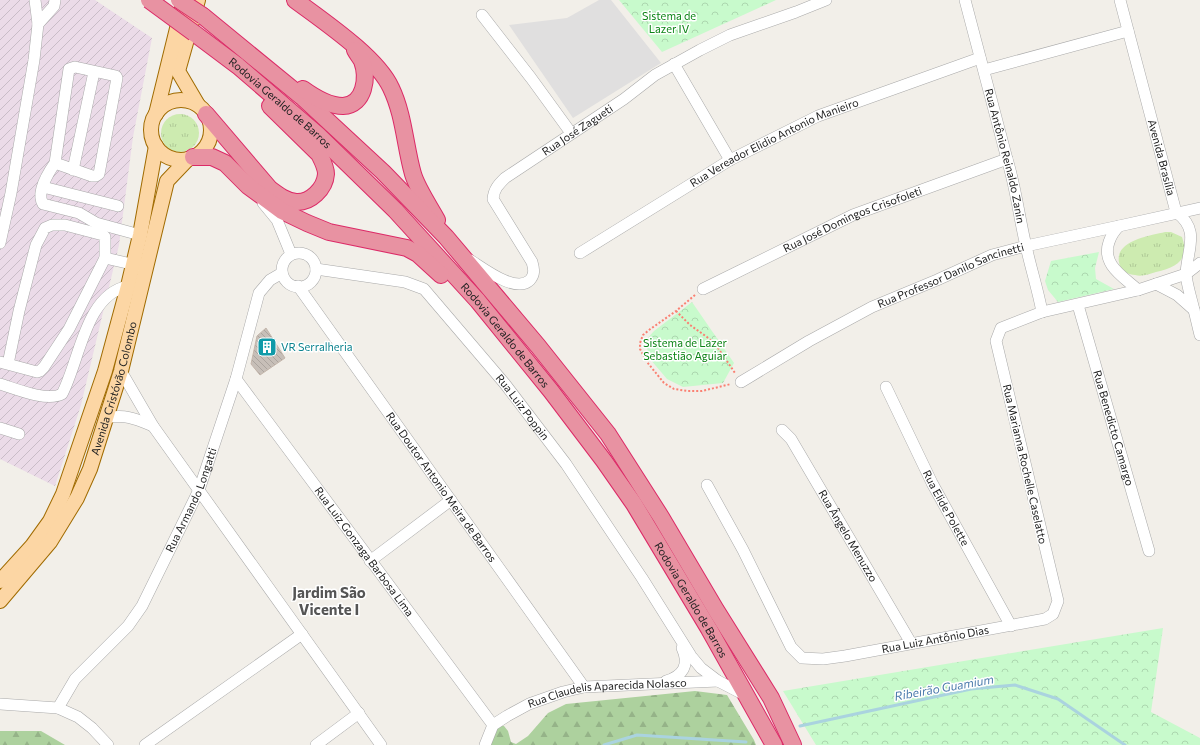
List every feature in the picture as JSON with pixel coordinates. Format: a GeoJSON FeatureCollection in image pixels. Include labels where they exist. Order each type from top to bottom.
{"type":"FeatureCollection","features":[{"type":"Feature","properties":{"kind":"highway","name":"Rodovia Geraldo de Barros"},"geometry":{"type":"LineString","coordinates":[[149,0],[238,66],[317,134],[389,204],[478,301],[534,371],[552,391],[634,504],[709,629],[774,745]]}},
{"type":"Feature","properties":{"kind":"highway","name":"Rodovia Geraldo de Barros"},"geometry":{"type":"LineString","coordinates":[[179,0],[203,16],[302,97],[383,172],[446,237],[538,346],[608,434],[661,516],[716,610],[771,698],[793,745]]}},
{"type":"Feature","properties":{"kind":"highway"},"geometry":{"type":"LineString","coordinates":[[295,0],[304,5],[352,44],[379,70],[391,87],[398,105],[414,175],[446,237]]}},
{"type":"Feature","properties":{"kind":"highway"},"geometry":{"type":"LineString","coordinates":[[195,33],[319,154],[323,160],[326,170],[326,176],[320,188],[314,196],[304,202],[294,202],[282,198],[270,189],[202,109]]}},
{"type":"Feature","properties":{"kind":"highway"},"geometry":{"type":"LineString","coordinates":[[232,40],[310,94],[333,104],[342,106],[354,103],[363,89],[364,81],[362,61],[352,44]]}},
{"type":"Feature","properties":{"kind":"highway"},"geometry":{"type":"LineString","coordinates":[[191,158],[212,157],[224,163],[248,186],[282,211],[329,232],[407,248],[418,254],[468,302],[504,343],[534,371]]}},
{"type":"Feature","properties":{"kind":"main road"},"geometry":{"type":"LineString","coordinates":[[184,0],[156,115],[151,127],[152,137],[156,146],[162,153],[170,158],[179,160],[191,158],[201,153],[207,146],[211,130],[210,121],[178,70],[198,0]]}},
{"type":"Feature","properties":{"kind":"main road"},"geometry":{"type":"LineString","coordinates":[[156,115],[160,109],[168,103],[178,100],[188,101],[202,109]]}},
{"type":"Feature","properties":{"kind":"main road","name":"Avenida Cristóvão Colombo"},"geometry":{"type":"LineString","coordinates":[[0,580],[32,546],[50,521],[63,494],[105,371],[128,286],[140,266],[140,234],[156,146]]}},
{"type":"Feature","properties":{"kind":"main road","name":"Avenida Cristóvão Colombo"},"geometry":{"type":"LineString","coordinates":[[0,601],[37,558],[65,520],[90,469],[121,371],[140,266],[167,181],[191,158]]}},
{"type":"Feature","properties":{"kind":"street"},"geometry":{"type":"LineString","coordinates":[[0,243],[12,185],[34,60],[38,24],[35,0]]}},
{"type":"Feature","properties":{"kind":"street"},"geometry":{"type":"LineString","coordinates":[[38,24],[54,6],[55,0]]}},
{"type":"Feature","properties":{"kind":"street","name":"Rua José Zagueti"},"geometry":{"type":"LineString","coordinates":[[461,254],[502,280],[520,284],[527,282],[532,277],[534,271],[532,262],[493,199],[494,192],[505,178],[624,99],[655,75],[674,64],[730,35],[826,0]]}},
{"type":"Feature","properties":{"kind":"street","name":"Rua Antônio Reinaldo Zanin"},"geometry":{"type":"LineString","coordinates":[[965,0],[1013,180],[1026,246],[1042,312]]}},
{"type":"Feature","properties":{"kind":"street","name":"Avenida Brasília"},"geometry":{"type":"LineString","coordinates":[[1120,0],[1176,212]]}},
{"type":"Feature","properties":{"kind":"street"},"geometry":{"type":"LineString","coordinates":[[482,15],[571,133]]}},
{"type":"Feature","properties":{"kind":"street"},"geometry":{"type":"LineString","coordinates":[[984,70],[1128,31]]}},
{"type":"Feature","properties":{"kind":"street","name":"Rua Vereador Elidio Antonio Manieiro"},"geometry":{"type":"LineString","coordinates":[[580,253],[730,160],[818,116],[980,58]]}},
{"type":"Feature","properties":{"kind":"street"},"geometry":{"type":"LineString","coordinates":[[674,64],[730,160]]}},
{"type":"Feature","properties":{"kind":"street"},"geometry":{"type":"LineString","coordinates":[[55,163],[92,176],[99,174],[117,78],[114,76],[75,68],[69,69],[55,163],[49,171],[40,195],[43,204],[78,213],[95,228],[105,237],[105,258],[69,329],[40,371],[37,372],[4,363],[36,245],[45,228],[52,225],[65,225],[95,228],[140,234]]}},
{"type":"Feature","properties":{"kind":"street"},"geometry":{"type":"LineString","coordinates":[[73,170],[94,72]]}},
{"type":"Feature","properties":{"kind":"street","name":"Rua José Domingos Crisofoleti"},"geometry":{"type":"LineString","coordinates":[[703,289],[853,215],[1007,159]]}},
{"type":"Feature","properties":{"kind":"street"},"geometry":{"type":"LineString","coordinates":[[248,186],[277,220],[291,254]]}},
{"type":"Feature","properties":{"kind":"street"},"geometry":{"type":"LineString","coordinates":[[43,187],[118,206]]}},
{"type":"Feature","properties":{"kind":"street","name":"Rua Professor Danilo Sancinetti"},"geometry":{"type":"LineString","coordinates":[[741,382],[809,341],[872,307],[937,280],[992,254],[1176,212],[1200,208]]}},
{"type":"Feature","properties":{"kind":"street"},"geometry":{"type":"LineString","coordinates":[[1176,212],[1188,222],[1193,229],[1195,236],[1186,274],[1200,335]]}},
{"type":"Feature","properties":{"kind":"street"},"geometry":{"type":"LineString","coordinates":[[1119,226],[1115,230],[1108,247],[1109,262],[1114,269],[1138,290]]}},
{"type":"Feature","properties":{"kind":"street"},"geometry":{"type":"LineString","coordinates":[[302,253],[312,258],[316,269],[316,274],[313,279],[304,286],[288,283],[282,273],[284,262],[291,254],[302,253]]}},
{"type":"Feature","properties":{"kind":"street"},"geometry":{"type":"LineString","coordinates":[[105,258],[140,266]]}},
{"type":"Feature","properties":{"kind":"street"},"geometry":{"type":"LineString","coordinates":[[1042,312],[1078,305],[1138,290],[1186,274],[1200,263]]}},
{"type":"Feature","properties":{"kind":"street","name":"Rua Luiz Poppin"},"geometry":{"type":"LineString","coordinates":[[316,269],[404,282],[424,289],[505,384],[566,464],[642,578],[691,656],[701,668],[718,681]]}},
{"type":"Feature","properties":{"kind":"street","name":"Rua Armando Longatti"},"geometry":{"type":"LineString","coordinates":[[58,708],[75,679],[128,626],[142,606],[199,490],[236,379],[259,293],[270,280],[282,273]]}},
{"type":"Feature","properties":{"kind":"street"},"geometry":{"type":"LineString","coordinates":[[1156,284],[1177,295],[1194,310]]}},
{"type":"Feature","properties":{"kind":"street"},"geometry":{"type":"LineString","coordinates":[[0,384],[42,396],[50,397],[62,394],[83,337],[99,305],[119,288],[128,286]]}},
{"type":"Feature","properties":{"kind":"street","name":"Rua Doutor Antonio Meira de Barros"},"geometry":{"type":"LineString","coordinates":[[298,286],[584,687]]}},
{"type":"Feature","properties":{"kind":"street","name":"Rua Benedicto Camargo"},"geometry":{"type":"LineString","coordinates":[[1078,305],[1149,551]]}},
{"type":"Feature","properties":{"kind":"street","name":"Rua Marianna Rochelle Caselatto"},"geometry":{"type":"LineString","coordinates":[[1042,312],[1001,328],[996,341],[1058,601]]}},
{"type":"Feature","properties":{"kind":"street"},"geometry":{"type":"LineString","coordinates":[[121,371],[153,426],[381,745]]}},
{"type":"Feature","properties":{"kind":"street","name":"Rua Luiz Gonzaga Barbosa Lima"},"geometry":{"type":"LineString","coordinates":[[236,379],[493,725]]}},
{"type":"Feature","properties":{"kind":"street","name":"Rua Elide Polette"},"geometry":{"type":"LineString","coordinates":[[886,387],[932,483],[1011,626]]}},
{"type":"Feature","properties":{"kind":"street"},"geometry":{"type":"LineString","coordinates":[[106,418],[126,416],[153,426]]}},
{"type":"Feature","properties":{"kind":"street"},"geometry":{"type":"LineString","coordinates":[[0,428],[19,434]]}},
{"type":"Feature","properties":{"kind":"street","name":"Rua Ângelo Menuzzo"},"geometry":{"type":"LineString","coordinates":[[782,430],[791,439],[911,643]]}},
{"type":"Feature","properties":{"kind":"street","name":"Rua Luiz Antônio Dias"},"geometry":{"type":"LineString","coordinates":[[707,485],[743,550],[791,647],[802,658],[823,659],[844,656],[1045,620],[1053,614],[1058,601]]}},
{"type":"Feature","properties":{"kind":"street"},"geometry":{"type":"LineString","coordinates":[[370,560],[451,500]]}},
{"type":"Feature","properties":{"kind":"street","name":"Rua Luiz Poppin"},"geometry":{"type":"LineString","coordinates":[[658,684],[675,678],[682,673],[685,663],[686,656],[671,626]]}},
{"type":"Feature","properties":{"kind":"street"},"geometry":{"type":"LineString","coordinates":[[145,745],[302,634]]}},
{"type":"Feature","properties":{"kind":"street"},"geometry":{"type":"LineString","coordinates":[[718,681],[745,695]]}},
{"type":"Feature","properties":{"kind":"street","name":"Rua Claudelis Aparecida Nolasco"},"geometry":{"type":"LineString","coordinates":[[493,725],[529,704],[563,692],[584,687],[718,681]]}},
{"type":"Feature","properties":{"kind":"street"},"geometry":{"type":"LineString","coordinates":[[0,704],[58,708],[78,717],[92,728],[108,745]]}},
{"type":"Feature","properties":{"kind":"street"},"geometry":{"type":"LineString","coordinates":[[316,745],[359,713]]}},
{"type":"Feature","properties":{"kind":"street"},"geometry":{"type":"LineString","coordinates":[[485,745],[493,725]]}},
{"type":"Feature","properties":{"kind":"path"},"geometry":{"type":"LineString","coordinates":[[676,311],[690,326],[716,345],[741,382],[702,391],[674,389],[664,383],[647,362],[640,349],[640,343],[643,335],[703,289]]}},
{"type":"Feature","properties":{"kind":"shaded area"},"geometry":{"type":"Polygon","coordinates":[[[0,0],[95,0],[152,38],[133,137],[119,245],[81,405],[55,486],[0,459],[0,0]]]}},
{"type":"Feature","properties":{"kind":"shaded area"},"geometry":{"type":"Polygon","coordinates":[[[599,0],[611,0],[661,63],[573,118],[509,25],[567,18],[599,0]]]}},
{"type":"Feature","properties":{"kind":"green space","name":"Sistema de Lazer IV"},"geometry":{"type":"Polygon","coordinates":[[[619,0],[776,0],[662,52],[619,0]]]}},
{"type":"Feature","properties":{"kind":"green space"},"geometry":{"type":"Polygon","coordinates":[[[176,114],[184,114],[194,119],[198,126],[198,140],[194,147],[184,152],[176,152],[166,147],[164,144],[161,137],[161,129],[166,119],[169,117],[176,114]]]}},
{"type":"Feature","properties":{"kind":"green space"},"geometry":{"type":"Polygon","coordinates":[[[1171,232],[1182,237],[1184,245],[1183,257],[1176,265],[1170,268],[1138,276],[1122,270],[1119,258],[1121,251],[1126,245],[1141,238],[1171,232]]]}},
{"type":"Feature","properties":{"kind":"green space"},"geometry":{"type":"Polygon","coordinates":[[[1099,252],[1095,268],[1096,279],[1114,289],[1058,302],[1048,290],[1045,281],[1051,261],[1099,252]]]}},
{"type":"Feature","properties":{"kind":"green space","name":"Sistema de Lazer Sebastião Aguiar"},"geometry":{"type":"Polygon","coordinates":[[[692,302],[734,363],[723,383],[683,387],[667,379],[650,359],[645,341],[654,331],[692,302]]]}},
{"type":"Feature","properties":{"kind":"green space"},"geometry":{"type":"Polygon","coordinates":[[[1163,628],[1151,712],[1200,738],[1200,745],[816,745],[783,691],[1163,628]]]}},
{"type":"Feature","properties":{"kind":"green space"},"geometry":{"type":"Polygon","coordinates":[[[695,691],[727,695],[756,745],[481,745],[498,725],[504,726],[508,731],[511,742],[516,744],[528,736],[548,713],[566,704],[695,691]]]}},
{"type":"Feature","properties":{"kind":"green space"},"geometry":{"type":"Polygon","coordinates":[[[0,731],[41,731],[65,745],[0,745],[0,731]]]}},
{"type":"Feature","properties":{"kind":"building","name":"VR Serralheria"},"geometry":{"type":"Polygon","coordinates":[[[266,328],[285,358],[260,375],[251,364],[257,336],[266,328]]]}},
{"type":"Feature","properties":{"kind":"waterway","name":"Ribeirão Guamium"},"geometry":{"type":"LineString","coordinates":[[800,726],[971,689],[1015,685],[1058,699],[1125,745]]}},
{"type":"Feature","properties":{"kind":"waterway","name":"Ribeirão Guamium"},"geometry":{"type":"LineString","coordinates":[[604,745],[637,735],[746,742]]}},
{"type":"Feature","properties":{"kind":"place","name":"VR Serralheria"},"geometry":{"type":"Point","coordinates":[267,347]}},
{"type":"Feature","properties":{"kind":"district","name":"Jardim São Vicente I"},"geometry":{"type":"Point","coordinates":[329,602]}}]}
